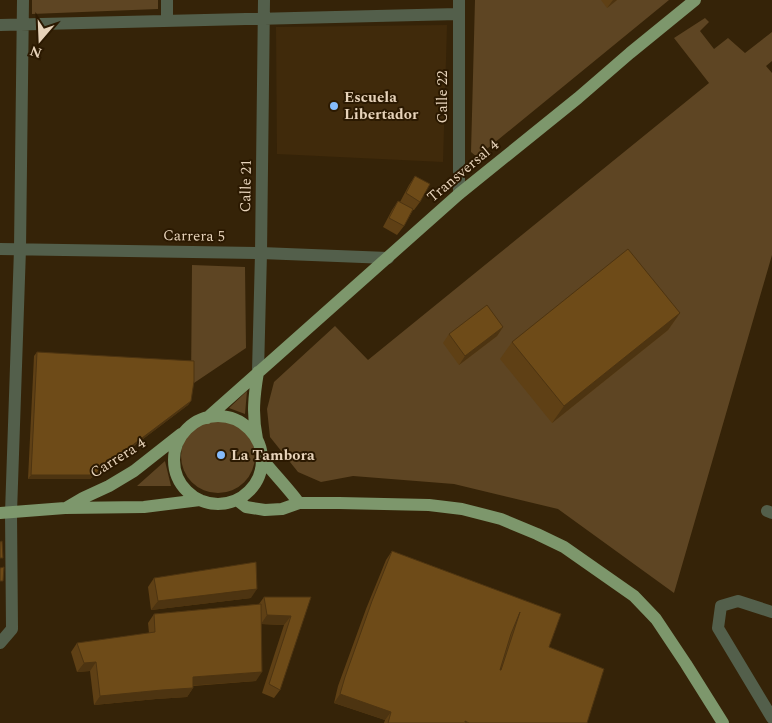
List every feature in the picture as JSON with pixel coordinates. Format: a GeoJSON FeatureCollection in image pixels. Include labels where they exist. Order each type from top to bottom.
{"type":"FeatureCollection","features":[{"type":"Feature","properties":{"kind":"main road","name":"Transversal 4"},"geometry":{"type":"LineString","coordinates":[[207,418],[459,194],[695,0]]}},
{"type":"Feature","properties":{"kind":"main road"},"geometry":{"type":"LineString","coordinates":[[257,439],[253,405],[258,372]]}},
{"type":"Feature","properties":{"kind":"main road"},"geometry":{"type":"LineString","coordinates":[[216,416],[226,417],[244,424],[257,439],[260,446],[263,460],[261,473],[256,484],[248,494],[228,504],[207,503],[188,493],[180,482],[175,469],[174,456],[178,442],[185,431],[198,421],[207,418],[216,416]]}},
{"type":"Feature","properties":{"kind":"main road","name":"Carrera 4"},"geometry":{"type":"LineString","coordinates":[[66,508],[134,471],[185,431]]}},
{"type":"Feature","properties":{"kind":"main road"},"geometry":{"type":"LineString","coordinates":[[263,460],[289,488],[299,503]]}},
{"type":"Feature","properties":{"kind":"main road","name":"Carrera 4"},"geometry":{"type":"LineString","coordinates":[[5,513],[66,508],[144,507],[200,500]]}},
{"type":"Feature","properties":{"kind":"main road"},"geometry":{"type":"LineString","coordinates":[[237,500],[246,507],[265,510],[282,509],[299,503],[429,505],[462,509],[501,519],[537,534],[564,547],[634,596],[656,619],[723,723]]}},
{"type":"Feature","properties":{"kind":"street"},"geometry":{"type":"LineString","coordinates":[[0,643],[12,629],[5,513],[20,249],[24,0]]}},
{"type":"Feature","properties":{"kind":"street"},"geometry":{"type":"LineString","coordinates":[[167,0],[167,21]]}},
{"type":"Feature","properties":{"kind":"street","name":"Calle 21"},"geometry":{"type":"LineString","coordinates":[[258,372],[264,0]]}},
{"type":"Feature","properties":{"kind":"street","name":"Calle 22"},"geometry":{"type":"LineString","coordinates":[[459,0],[459,194]]}},
{"type":"Feature","properties":{"kind":"street"},"geometry":{"type":"LineString","coordinates":[[0,24],[458,14]]}},
{"type":"Feature","properties":{"kind":"street","name":"Carrera 5"},"geometry":{"type":"LineString","coordinates":[[0,249],[261,253],[388,258]]}},
{"type":"Feature","properties":{"kind":"street"},"geometry":{"type":"LineString","coordinates":[[772,612],[738,601],[721,606],[718,628],[772,718]]}},
{"type":"Feature","properties":{"kind":"shaded area"},"geometry":{"type":"Polygon","coordinates":[[[32,0],[158,0],[158,9],[32,14],[32,0]]]}},
{"type":"Feature","properties":{"kind":"shaded area"},"geometry":{"type":"Polygon","coordinates":[[[475,0],[669,0],[477,157],[471,152],[475,0]]]}},
{"type":"Feature","properties":{"kind":"shaded area"},"geometry":{"type":"Polygon","coordinates":[[[705,18],[709,22],[700,31],[714,49],[728,38],[745,53],[772,32],[772,61],[766,66],[772,73],[772,255],[674,593],[558,509],[454,484],[353,476],[321,482],[298,472],[270,437],[267,409],[274,382],[335,326],[368,360],[709,83],[674,38],[705,18]]]}},
{"type":"Feature","properties":{"kind":"shaded area"},"geometry":{"type":"Polygon","coordinates":[[[447,25],[443,162],[277,154],[276,27],[447,25]]]}},
{"type":"Feature","properties":{"kind":"shaded area"},"geometry":{"type":"Polygon","coordinates":[[[192,265],[245,267],[246,348],[191,385],[192,265]]]}},
{"type":"Feature","properties":{"kind":"shaded area"},"geometry":{"type":"Polygon","coordinates":[[[247,391],[245,414],[229,408],[247,391]]]}},
{"type":"Feature","properties":{"kind":"shaded area"},"geometry":{"type":"Polygon","coordinates":[[[218,419],[239,425],[249,435],[255,456],[249,477],[239,487],[218,493],[197,487],[187,477],[181,456],[187,435],[197,425],[218,419]]]}},
{"type":"Feature","properties":{"kind":"shaded area"},"geometry":{"type":"Polygon","coordinates":[[[165,461],[171,486],[137,486],[165,461]]]}},
{"type":"Feature","properties":{"kind":"building"},"geometry":{"type":"Polygon","coordinates":[[[415,176],[430,184],[420,202],[406,193],[415,176]]]}},
{"type":"Feature","properties":{"kind":"building"},"geometry":{"type":"Polygon","coordinates":[[[398,201],[413,209],[404,226],[389,218],[398,201]]]}},
{"type":"Feature","properties":{"kind":"building"},"geometry":{"type":"Polygon","coordinates":[[[628,249],[680,313],[564,406],[512,342],[628,249]]]}},
{"type":"Feature","properties":{"kind":"building"},"geometry":{"type":"Polygon","coordinates":[[[487,305],[503,327],[465,356],[449,334],[487,305]]]}},
{"type":"Feature","properties":{"kind":"building"},"geometry":{"type":"Polygon","coordinates":[[[37,352],[194,361],[191,401],[93,475],[31,475],[37,352]]]}},
{"type":"Feature","properties":{"kind":"building"},"geometry":{"type":"Polygon","coordinates":[[[2,541],[3,558],[0,558],[0,542],[2,541]]]}},
{"type":"Feature","properties":{"kind":"building"},"geometry":{"type":"Polygon","coordinates":[[[392,551],[561,614],[549,647],[604,669],[587,723],[469,723],[465,721],[467,723],[388,723],[391,712],[340,694],[372,601],[392,551]],[[520,612],[511,634],[501,670],[520,612]]]}},
{"type":"Feature","properties":{"kind":"building"},"geometry":{"type":"Polygon","coordinates":[[[256,562],[257,589],[158,601],[154,578],[256,562]]]}},
{"type":"Feature","properties":{"kind":"building"},"geometry":{"type":"Polygon","coordinates":[[[4,567],[3,581],[0,581],[0,568],[4,567]]]}},
{"type":"Feature","properties":{"kind":"building"},"geometry":{"type":"Polygon","coordinates":[[[264,597],[311,597],[280,690],[269,684],[291,616],[267,615],[264,597]]]}},
{"type":"Feature","properties":{"kind":"building"},"geometry":{"type":"Polygon","coordinates":[[[261,604],[262,672],[193,677],[193,688],[100,696],[96,662],[84,663],[77,643],[155,632],[154,614],[261,604]]]}},
{"type":"Feature","properties":{"kind":"place","name":"Escuela Libertador"},"geometry":{"type":"Point","coordinates":[334,106]}},
{"type":"Feature","properties":{"kind":"place","name":"La Tambora"},"geometry":{"type":"Point","coordinates":[221,455]}}]}
